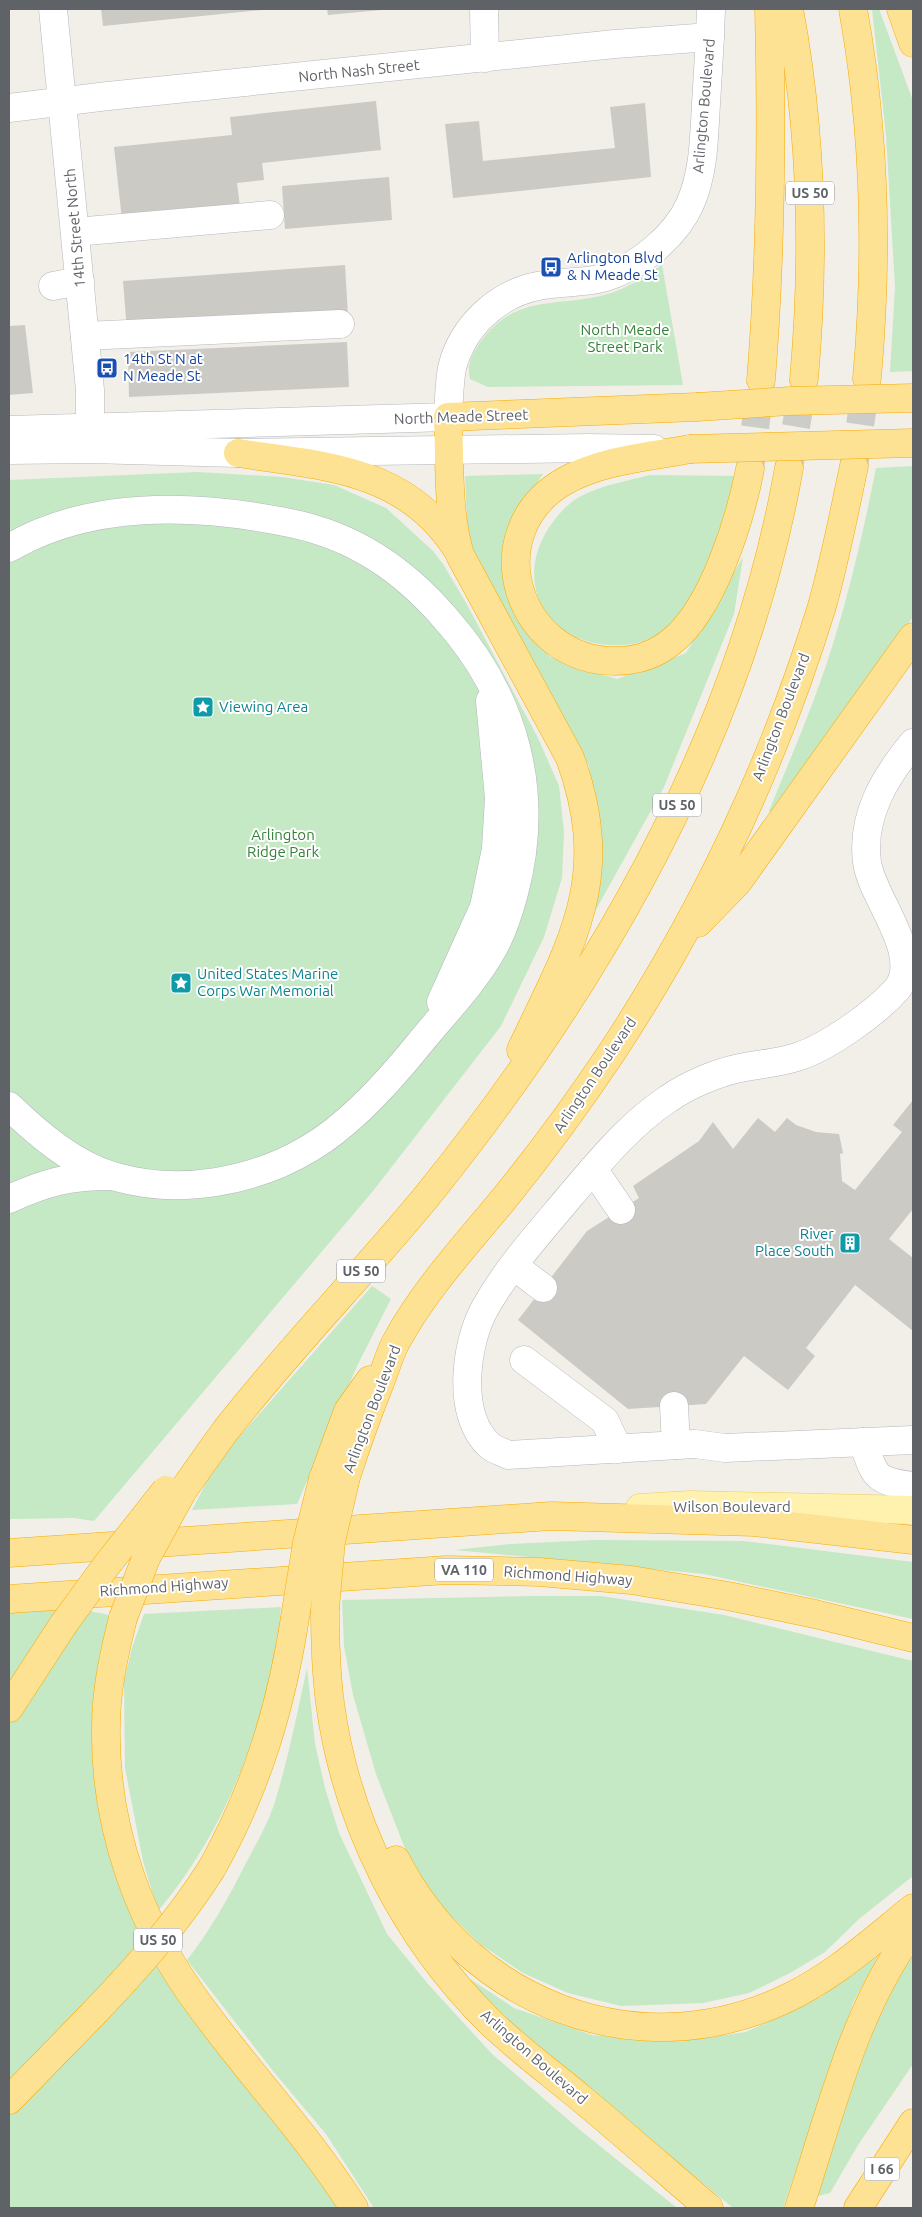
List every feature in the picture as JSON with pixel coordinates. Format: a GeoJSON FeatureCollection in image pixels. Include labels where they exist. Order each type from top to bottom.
{"type":"FeatureCollection","features":[{"type":"Feature","properties":{"kind":"highway"},"geometry":{"type":"LineString","coordinates":[[761,380],[770,195],[769,9]]}},
{"type":"Feature","properties":{"kind":"highway","name":"US 50"},"geometry":{"type":"LineString","coordinates":[[789,9],[802,86],[810,176],[810,280],[804,379]]}},
{"type":"Feature","properties":{"kind":"highway"},"geometry":{"type":"LineString","coordinates":[[853,9],[866,102],[874,204],[874,287],[867,378]]}},
{"type":"Feature","properties":{"kind":"highway"},"geometry":{"type":"LineString","coordinates":[[901,9],[913,43]]}},
{"type":"Feature","properties":{"kind":"highway","name":"North Meade Street"},"geometry":{"type":"LineString","coordinates":[[448,417],[913,398]]}},
{"type":"Feature","properties":{"kind":"highway"},"geometry":{"type":"LineString","coordinates":[[448,417],[453,519],[460,555]]}},
{"type":"Feature","properties":{"kind":"highway","name":"North Meade Street"},"geometry":{"type":"LineString","coordinates":[[690,449],[913,442]]}},
{"type":"Feature","properties":{"kind":"highway"},"geometry":{"type":"LineString","coordinates":[[690,449],[593,468],[562,482],[531,513],[519,538],[516,574],[525,607],[535,622],[556,643],[588,658],[621,661],[639,658],[657,651],[678,637],[696,612],[720,565],[740,514],[750,469]]}},
{"type":"Feature","properties":{"kind":"highway"},"geometry":{"type":"LineString","coordinates":[[238,453],[331,467],[374,479],[394,490],[425,512],[447,536],[460,555],[570,758],[580,787],[588,833],[587,884],[573,938],[492,1110]]}},
{"type":"Feature","properties":{"kind":"highway","name":"Arlington Boulevard"},"geometry":{"type":"LineString","coordinates":[[709,2208],[490,2021],[456,1985],[429,1952],[390,1888],[373,1854],[358,1817],[336,1738],[328,1686],[325,1609],[335,1478],[364,1423],[396,1343],[445,1271],[561,1127],[625,1031],[680,942],[741,818],[789,701],[826,590],[854,466]]}},
{"type":"Feature","properties":{"kind":"highway","name":"US 50"},"geometry":{"type":"LineString","coordinates":[[354,2208],[295,2127],[202,2010],[175,1970],[151,1928],[137,1896],[116,1826],[107,1762],[106,1726],[109,1691],[113,1660],[123,1618],[175,1489],[426,1196],[548,1034],[596,958],[641,878],[679,802],[716,717],[747,634],[774,543],[789,468]]}},
{"type":"Feature","properties":{"kind":"highway"},"geometry":{"type":"LineString","coordinates":[[680,942],[737,883],[913,637]]}},
{"type":"Feature","properties":{"kind":"highway"},"geometry":{"type":"LineString","coordinates":[[9,2100],[93,2014],[171,1928],[212,1868],[244,1807],[266,1749],[285,1680],[307,1542],[335,1478]]}},
{"type":"Feature","properties":{"kind":"highway"},"geometry":{"type":"LineString","coordinates":[[9,1708],[63,1625],[106,1566],[175,1489]]}},
{"type":"Feature","properties":{"kind":"highway"},"geometry":{"type":"LineString","coordinates":[[9,1553],[551,1516],[754,1522],[913,1540]]}},
{"type":"Feature","properties":{"kind":"highway","name":"Richmond Highway"},"geometry":{"type":"LineString","coordinates":[[9,1599],[447,1570],[539,1572],[631,1580],[728,1596],[815,1614],[913,1638]]}},
{"type":"Feature","properties":{"kind":"highway"},"geometry":{"type":"LineString","coordinates":[[344,1770],[381,1831],[405,1877],[434,1919],[457,1944],[512,1987],[577,2015],[625,2025],[676,2026],[706,2023],[755,2011],[780,2002],[826,1977],[913,1908]]}},
{"type":"Feature","properties":{"kind":"highway"},"geometry":{"type":"LineString","coordinates":[[801,2203],[864,2013],[889,1964],[913,1930]]}},
{"type":"Feature","properties":{"kind":"highway","name":"I 66"},"geometry":{"type":"LineString","coordinates":[[858,2208],[910,2127]]}},
{"type":"Feature","properties":{"kind":"main road","name":"Wilson Boulevard"},"geometry":{"type":"LineString","coordinates":[[551,1516],[690,1505],[913,1510]]}},
{"type":"Feature","properties":{"kind":"street","name":"14th Street North"},"geometry":{"type":"LineString","coordinates":[[53,9],[85,336],[90,396],[90,438]]}},
{"type":"Feature","properties":{"kind":"street"},"geometry":{"type":"LineString","coordinates":[[484,9],[485,58]]}},
{"type":"Feature","properties":{"kind":"street","name":"Arlington Boulevard"},"geometry":{"type":"LineString","coordinates":[[448,417],[451,373],[455,360],[468,334],[485,313],[508,296],[524,289],[551,284],[594,280],[617,273],[629,267],[653,249],[680,220],[689,206],[699,175],[704,142],[711,9]]}},
{"type":"Feature","properties":{"kind":"street","name":"North Nash Street"},"geometry":{"type":"LineString","coordinates":[[9,108],[615,44],[710,37]]}},
{"type":"Feature","properties":{"kind":"street"},"geometry":{"type":"LineString","coordinates":[[75,232],[270,215]]}},
{"type":"Feature","properties":{"kind":"street"},"geometry":{"type":"LineString","coordinates":[[53,286],[80,281]]}},
{"type":"Feature","properties":{"kind":"street"},"geometry":{"type":"LineString","coordinates":[[85,336],[340,324]]}},
{"type":"Feature","properties":{"kind":"street","name":"North Meade Street"},"geometry":{"type":"LineString","coordinates":[[9,450],[90,438],[215,425],[448,417]]}},
{"type":"Feature","properties":{"kind":"street","name":"North Meade Street"},"geometry":{"type":"LineString","coordinates":[[9,430],[238,453],[588,448],[690,449]]}},
{"type":"Feature","properties":{"kind":"street"},"geometry":{"type":"LineString","coordinates":[[9,548],[57,525],[93,516],[136,510],[184,509],[225,513],[310,527],[337,536],[365,550],[425,595],[459,632],[473,652],[487,676],[511,729],[522,772],[525,808],[521,864],[506,921],[493,948],[460,996],[381,1088],[312,1148],[260,1173],[224,1181],[150,1184],[114,1176],[82,1176],[46,1183],[9,1199]]}},
{"type":"Feature","properties":{"kind":"street"},"geometry":{"type":"LineString","coordinates":[[913,743],[895,766],[875,799],[866,835],[867,864],[905,944],[908,959],[906,973],[900,986],[854,1026],[817,1048],[798,1057],[738,1068],[711,1077],[668,1099],[615,1144],[540,1232],[484,1310],[472,1341],[468,1374],[469,1408],[477,1427],[491,1447],[508,1455],[695,1444],[725,1448],[913,1440]]}},
{"type":"Feature","properties":{"kind":"street"},"geometry":{"type":"LineString","coordinates":[[9,1106],[39,1134],[58,1148],[114,1176]]}},
{"type":"Feature","properties":{"kind":"street"},"geometry":{"type":"LineString","coordinates":[[593,1169],[620,1210]]}},
{"type":"Feature","properties":{"kind":"street"},"geometry":{"type":"LineString","coordinates":[[514,1266],[543,1288]]}},
{"type":"Feature","properties":{"kind":"street"},"geometry":{"type":"LineString","coordinates":[[524,1360],[606,1422],[618,1449]]}},
{"type":"Feature","properties":{"kind":"street"},"geometry":{"type":"LineString","coordinates":[[674,1406],[676,1445]]}},
{"type":"Feature","properties":{"kind":"street"},"geometry":{"type":"LineString","coordinates":[[863,1442],[873,1470],[888,1483],[913,1486]]}},
{"type":"Feature","properties":{"kind":"green space"},"geometry":{"type":"Polygon","coordinates":[[[872,9],[879,9],[913,101],[913,371],[890,372],[895,287],[886,135],[872,9]]]}},
{"type":"Feature","properties":{"kind":"green space","name":"North Meade Street Park"},"geometry":{"type":"Polygon","coordinates":[[[662,265],[683,385],[488,387],[470,379],[469,364],[474,352],[493,328],[507,317],[536,305],[585,299],[612,293],[634,283],[662,265]]]}},
{"type":"Feature","properties":{"kind":"green space"},"geometry":{"type":"Polygon","coordinates":[[[913,466],[913,617],[771,812],[769,811],[814,700],[835,639],[866,517],[876,468],[913,466]]]}},
{"type":"Feature","properties":{"kind":"green space","name":"Arlington Ridge Park"},"geometry":{"type":"Polygon","coordinates":[[[198,472],[282,477],[334,485],[386,508],[433,551],[465,601],[538,738],[559,786],[564,832],[562,878],[544,937],[501,1026],[373,1191],[94,1521],[74,1518],[9,1519],[9,480],[198,472]]]}},
{"type":"Feature","properties":{"kind":"green space"},"geometry":{"type":"Polygon","coordinates":[[[543,474],[511,523],[525,627],[550,657],[617,679],[686,653],[743,557],[734,614],[664,787],[593,915],[599,858],[589,766],[468,541],[465,476],[543,474]]]}},
{"type":"Feature","properties":{"kind":"green space"},"geometry":{"type":"Polygon","coordinates":[[[650,475],[738,476],[712,556],[693,595],[682,612],[659,634],[641,642],[623,645],[600,644],[580,639],[562,629],[548,616],[539,600],[534,581],[536,560],[543,538],[559,514],[581,496],[606,486],[650,475]]]}},
{"type":"Feature","properties":{"kind":"green space"},"geometry":{"type":"Polygon","coordinates":[[[372,1286],[391,1299],[358,1364],[297,1504],[192,1510],[217,1462],[372,1286]]]}},
{"type":"Feature","properties":{"kind":"green space"},"geometry":{"type":"Polygon","coordinates":[[[594,1540],[743,1541],[913,1562],[913,1619],[704,1574],[455,1550],[511,1544],[594,1540]]]}},
{"type":"Feature","properties":{"kind":"green space"},"geometry":{"type":"Polygon","coordinates":[[[601,1596],[724,1615],[913,1661],[913,1876],[859,1919],[825,1952],[790,1973],[749,1993],[703,2003],[621,2006],[568,1993],[523,1973],[480,1944],[436,1901],[404,1846],[376,1774],[353,1695],[344,1646],[342,1600],[601,1596]]]}},
{"type":"Feature","properties":{"kind":"green space"},"geometry":{"type":"Polygon","coordinates":[[[24,1597],[123,1618],[109,1691],[137,1896],[342,2208],[9,2208],[9,1599],[24,1597]]]}},
{"type":"Feature","properties":{"kind":"green space"},"geometry":{"type":"Polygon","coordinates":[[[281,1607],[267,1689],[256,1729],[242,1768],[206,1843],[158,1911],[143,1861],[125,1768],[124,1681],[132,1648],[144,1614],[281,1607]]]}},
{"type":"Feature","properties":{"kind":"green space"},"geometry":{"type":"Polygon","coordinates":[[[307,1668],[315,1744],[325,1788],[339,1833],[387,1934],[428,1984],[492,2054],[580,2130],[677,2208],[374,2208],[326,2134],[273,2071],[187,1960],[226,1901],[274,1805],[288,1754],[307,1668]]]}},
{"type":"Feature","properties":{"kind":"green space"},"geometry":{"type":"Polygon","coordinates":[[[913,1944],[913,2064],[858,2145],[830,2193],[810,2198],[853,2066],[913,1944]]]}},
{"type":"Feature","properties":{"kind":"green space"},"geometry":{"type":"Polygon","coordinates":[[[880,1952],[853,2003],[783,2208],[733,2208],[529,2040],[494,2008],[470,1979],[514,2008],[592,2035],[643,2040],[705,2038],[746,2032],[821,1997],[880,1952]]]}},
{"type":"Feature","properties":{"kind":"building"},"geometry":{"type":"Polygon","coordinates":[[[101,9],[262,9],[262,10],[103,26],[101,9]]]}},
{"type":"Feature","properties":{"kind":"building"},"geometry":{"type":"Polygon","coordinates":[[[327,9],[381,9],[381,10],[328,15],[327,9]]]}},
{"type":"Feature","properties":{"kind":"building"},"geometry":{"type":"Polygon","coordinates":[[[376,101],[381,150],[262,163],[264,180],[237,183],[240,207],[122,220],[114,147],[232,135],[230,117],[376,101]]]}},
{"type":"Feature","properties":{"kind":"building"},"geometry":{"type":"Polygon","coordinates":[[[645,103],[651,177],[453,198],[445,124],[479,121],[483,161],[615,148],[610,107],[645,103]]]}},
{"type":"Feature","properties":{"kind":"building"},"geometry":{"type":"Polygon","coordinates":[[[389,177],[392,220],[285,229],[282,186],[389,177]]]}},
{"type":"Feature","properties":{"kind":"building"},"geometry":{"type":"Polygon","coordinates":[[[345,265],[348,316],[127,331],[123,281],[345,265]]]}},
{"type":"Feature","properties":{"kind":"building"},"geometry":{"type":"Polygon","coordinates":[[[25,325],[33,393],[9,395],[9,326],[25,325]]]}},
{"type":"Feature","properties":{"kind":"building"},"geometry":{"type":"Polygon","coordinates":[[[347,342],[349,387],[129,397],[128,352],[347,342]]]}},
{"type":"Feature","properties":{"kind":"building"},"geometry":{"type":"Polygon","coordinates":[[[913,1100],[913,1209],[889,1239],[913,1258],[913,1331],[855,1285],[806,1348],[815,1356],[788,1390],[744,1356],[706,1404],[628,1409],[518,1320],[587,1231],[639,1198],[633,1186],[699,1141],[713,1122],[733,1149],[758,1118],[775,1132],[787,1118],[796,1125],[816,1132],[839,1134],[843,1153],[840,1154],[842,1181],[855,1190],[902,1132],[893,1125],[913,1100]]]}},
{"type":"Feature","properties":{"kind":"tunnel"},"geometry":{"type":"LineString","coordinates":[[854,466],[867,378]]}},
{"type":"Feature","properties":{"kind":"tunnel"},"geometry":{"type":"LineString","coordinates":[[789,468],[804,379]]}},
{"type":"Feature","properties":{"kind":"tunnel"},"geometry":{"type":"LineString","coordinates":[[750,469],[761,380]]}},
{"type":"Feature","properties":{"kind":"place","name":"Arlington Blvd & N Meade St"},"geometry":{"type":"Point","coordinates":[551,267]}},
{"type":"Feature","properties":{"kind":"place","name":"14th St N at N Meade St"},"geometry":{"type":"Point","coordinates":[107,368]}},
{"type":"Feature","properties":{"kind":"place","name":"Viewing Area"},"geometry":{"type":"Point","coordinates":[203,707]}},
{"type":"Feature","properties":{"kind":"place","name":"United States Marine Corps War Memorial"},"geometry":{"type":"Point","coordinates":[181,983]}},
{"type":"Feature","properties":{"kind":"place","name":"River Place South"},"geometry":{"type":"Point","coordinates":[850,1243]}}]}
